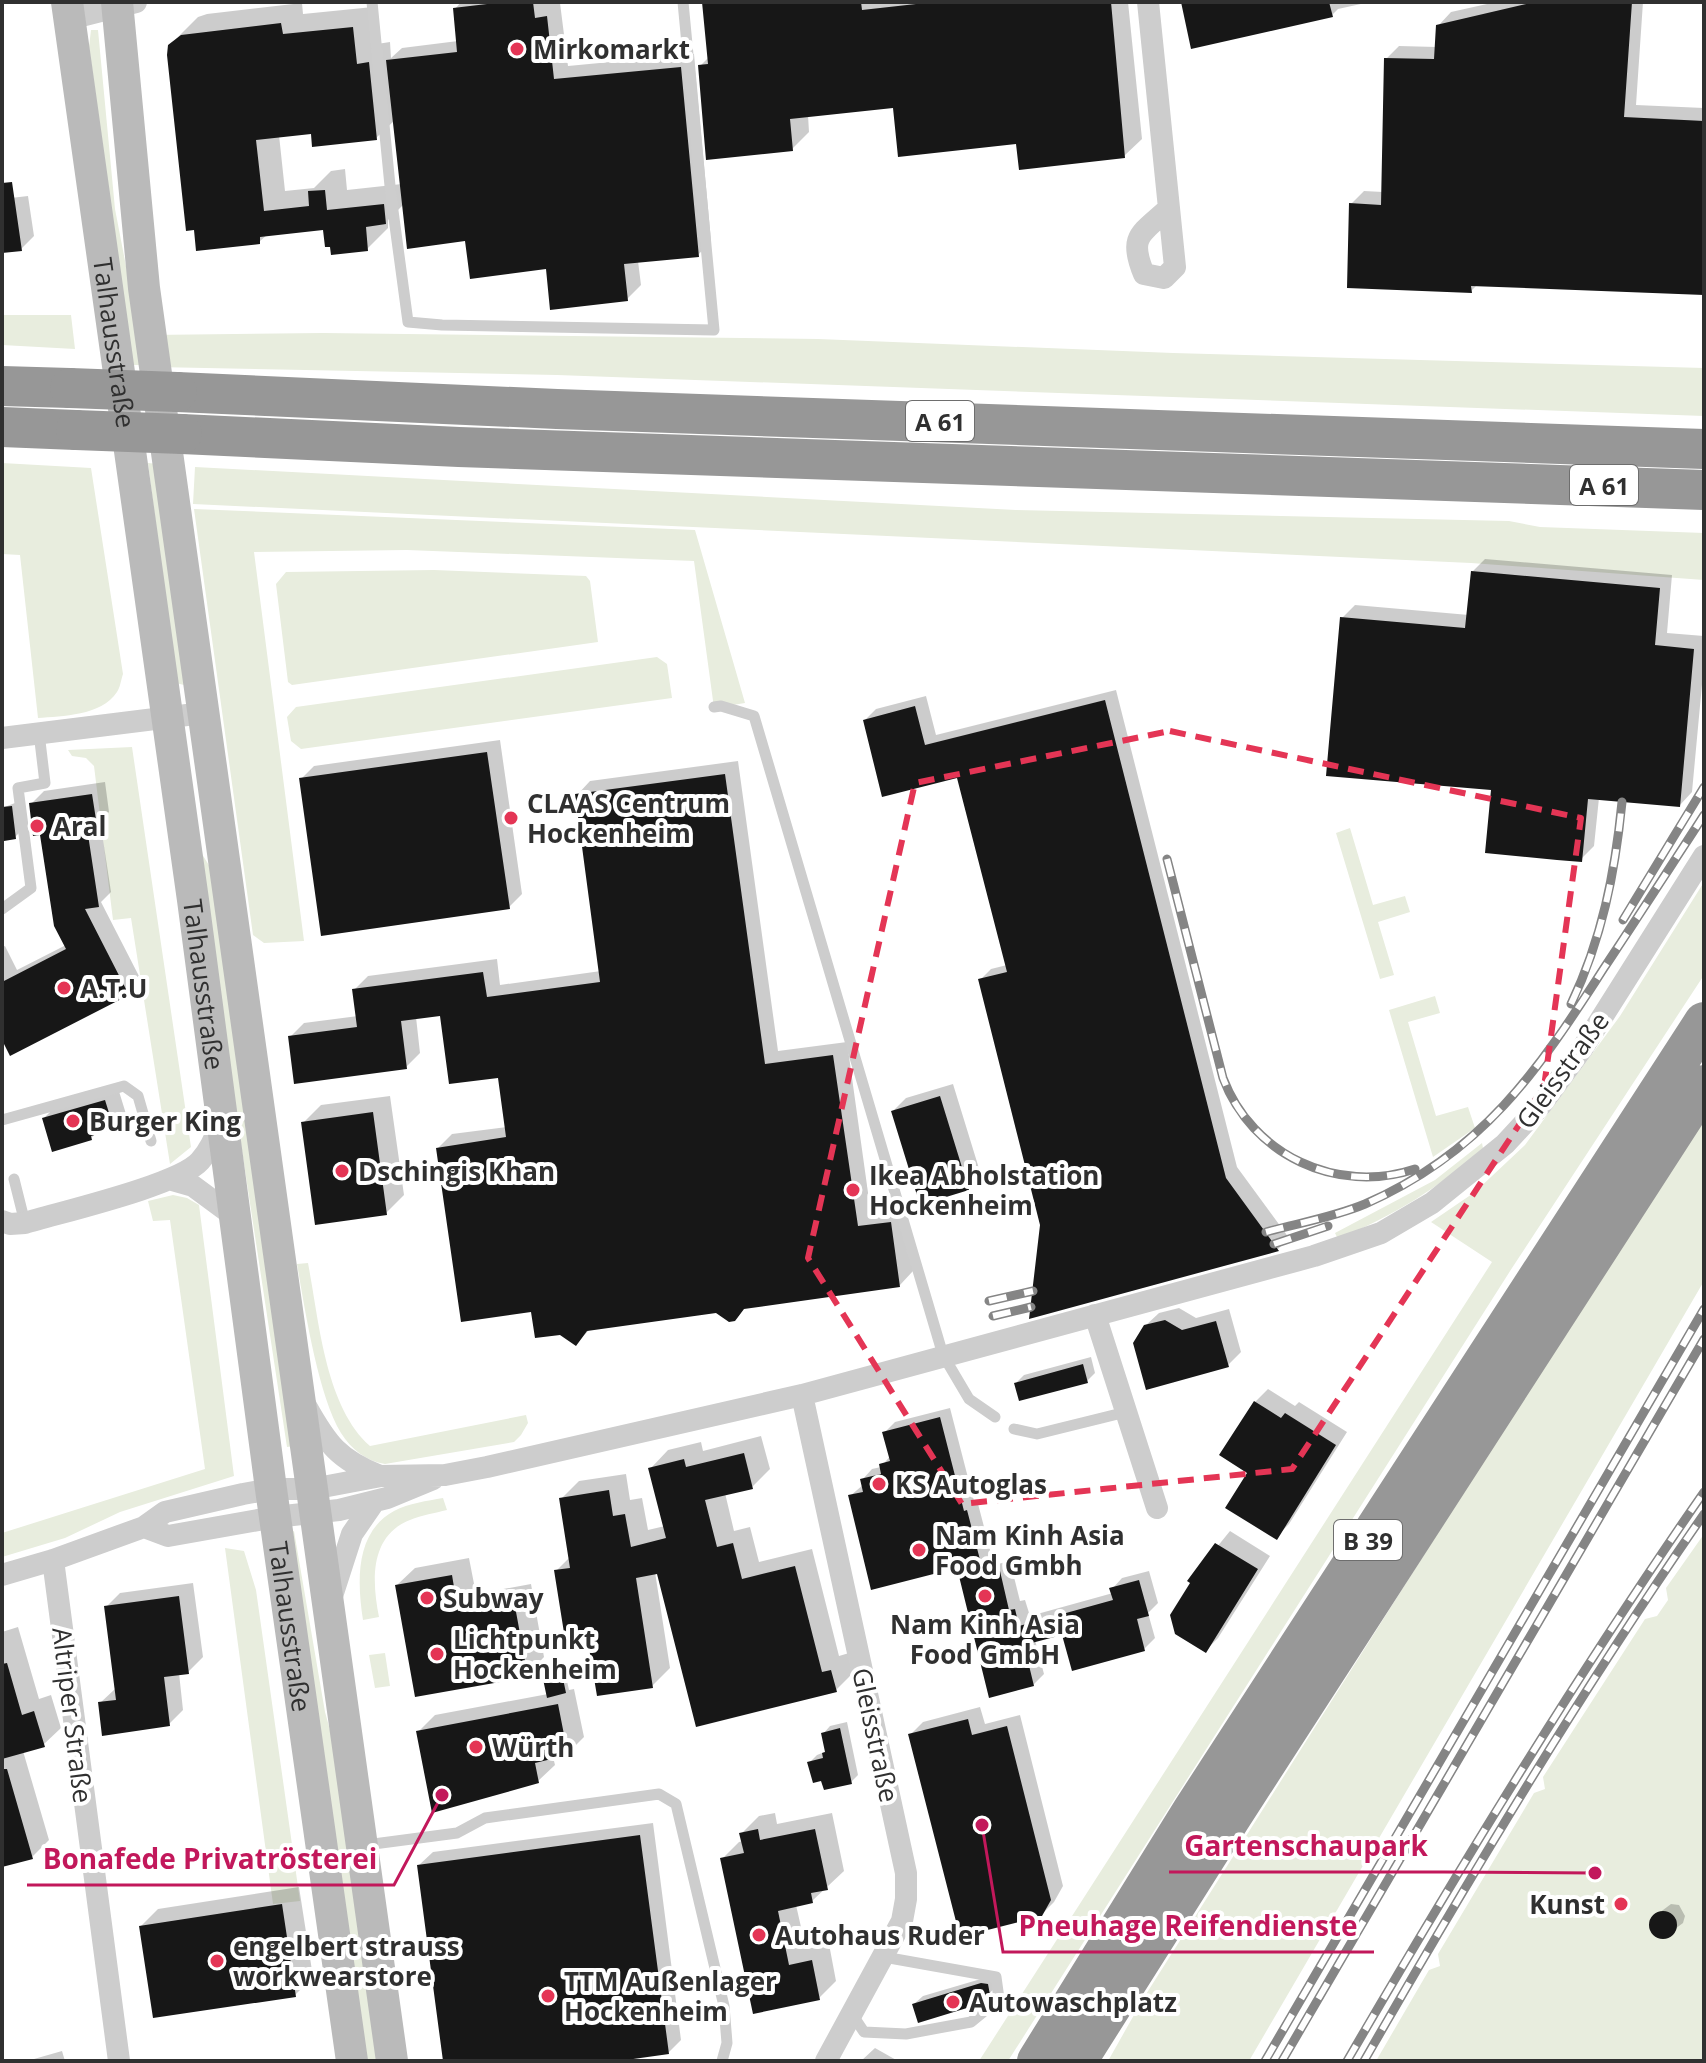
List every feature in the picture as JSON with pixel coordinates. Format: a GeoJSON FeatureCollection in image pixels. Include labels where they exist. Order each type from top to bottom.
{"type":"FeatureCollection","features":[{"type":"Feature","properties":{"kind":"highway","name":"A 61"},"geometry":{"type":"LineString","coordinates":[[2,386],[1704,449]]}},
{"type":"Feature","properties":{"kind":"highway","name":"A 61"},"geometry":{"type":"LineString","coordinates":[[2,427],[491,448],[1704,490]]}},
{"type":"Feature","properties":{"kind":"highway","name":"B 39"},"geometry":{"type":"LineString","coordinates":[[1037,2061],[1192,1811],[1704,1022]]}},
{"type":"Feature","properties":{"kind":"highway","name":"B 39"},"geometry":{"type":"LineString","coordinates":[[1082,2055],[1704,1085]]}},
{"type":"Feature","properties":{"kind":"main road","name":"Talhausstraße"},"geometry":{"type":"LineString","coordinates":[[123,4],[144,288],[392,2061]]}},
{"type":"Feature","properties":{"kind":"main road","name":"Talhausstraße"},"geometry":{"type":"LineString","coordinates":[[68,10],[352,2061]]}},
{"type":"Feature","properties":{"kind":"street"},"geometry":{"type":"LineString","coordinates":[[1148,2],[1168,209]]}},
{"type":"Feature","properties":{"kind":"street"},"geometry":{"type":"LineString","coordinates":[[68,10],[123,4]]}},
{"type":"Feature","properties":{"kind":"street"},"geometry":{"type":"LineString","coordinates":[[2,738],[203,713]]}},
{"type":"Feature","properties":{"kind":"street","name":"Gleisstraße"},"geometry":{"type":"LineString","coordinates":[[314,1500],[339,1510],[374,1502],[445,1475],[802,1395],[1314,1256],[1381,1233],[1432,1203],[1505,1144],[1541,1105],[1582,1049],[1704,856]]}},
{"type":"Feature","properties":{"kind":"street"},"geometry":{"type":"LineString","coordinates":[[2,1221],[25,1223],[172,1180],[198,1164],[212,1144],[221,1123]]}},
{"type":"Feature","properties":{"kind":"street"},"geometry":{"type":"LineString","coordinates":[[172,1180],[193,1186],[235,1217]]}},
{"type":"Feature","properties":{"kind":"street"},"geometry":{"type":"LineString","coordinates":[[1095,1315],[1157,1508]]}},
{"type":"Feature","properties":{"kind":"street"},"geometry":{"type":"LineString","coordinates":[[298,1392],[341,1457],[381,1476]]}},
{"type":"Feature","properties":{"kind":"street","name":"Gleisstraße"},"geometry":{"type":"LineString","coordinates":[[802,1395],[906,1873],[902,1921],[826,2057]]}},
{"type":"Feature","properties":{"kind":"street","name":"Gleisstraße"},"geometry":{"type":"LineString","coordinates":[[314,1500],[381,1476],[445,1475]]}},
{"type":"Feature","properties":{"kind":"street"},"geometry":{"type":"LineString","coordinates":[[2,1575],[144,1527],[165,1512],[314,1500]]}},
{"type":"Feature","properties":{"kind":"street"},"geometry":{"type":"LineString","coordinates":[[328,1606],[352,1534],[374,1502]]}},
{"type":"Feature","properties":{"kind":"street","name":"Altriper Straße"},"geometry":{"type":"LineString","coordinates":[[53,1560],[119,2061]]}},
{"type":"Feature","properties":{"kind":"lane"},"geometry":{"type":"LineString","coordinates":[[372,2],[391,196],[408,322],[714,330],[683,2]]}},
{"type":"Feature","properties":{"kind":"lane"},"geometry":{"type":"LineString","coordinates":[[714,707],[721,706],[754,716],[943,1355],[969,1399],[995,1417]]}},
{"type":"Feature","properties":{"kind":"lane"},"geometry":{"type":"LineString","coordinates":[[2,909],[31,888],[18,788],[45,783],[39,733]]}},
{"type":"Feature","properties":{"kind":"lane"},"geometry":{"type":"LineString","coordinates":[[2,1120],[124,1086],[138,1096],[151,1141]]}},
{"type":"Feature","properties":{"kind":"lane"},"geometry":{"type":"LineString","coordinates":[[14,1179],[25,1223]]}},
{"type":"Feature","properties":{"kind":"lane"},"geometry":{"type":"LineString","coordinates":[[1014,1429],[1037,1434],[1126,1412]]}},
{"type":"Feature","properties":{"kind":"lane"},"geometry":{"type":"LineString","coordinates":[[362,1845],[457,1833],[485,1818],[659,1794],[676,1804],[724,2006],[727,2043],[722,2061]]}},
{"type":"Feature","properties":{"kind":"lane"},"geometry":{"type":"LineString","coordinates":[[852,2014],[864,2032],[906,2034],[971,2022],[999,1999],[996,1977],[884,1957]]}},
{"type":"Feature","properties":{"kind":"highlighted area"},"geometry":{"type":"Polygon","coordinates":[[[1170,731],[1581,818],[1544,1087],[1292,1469],[962,1504],[808,1258],[915,783],[1170,731]]]}},
{"type":"Feature","properties":{"kind":"shaded area"},"geometry":{"type":"Polygon","coordinates":[[[91,30],[98,30],[115,209],[145,365],[133,365],[89,47],[91,30]]]}},
{"type":"Feature","properties":{"kind":"shaded area"},"geometry":{"type":"Polygon","coordinates":[[[2,315],[71,315],[75,349],[2,345],[2,315]]]}},
{"type":"Feature","properties":{"kind":"shaded area"},"geometry":{"type":"Polygon","coordinates":[[[323,333],[818,339],[1704,368],[1704,416],[557,375],[155,367],[150,335],[323,333]]]}},
{"type":"Feature","properties":{"kind":"shaded area"},"geometry":{"type":"Polygon","coordinates":[[[2,463],[91,468],[123,674],[117,692],[110,700],[91,710],[38,718],[20,555],[2,554],[2,463]]]}},
{"type":"Feature","properties":{"kind":"shaded area"},"geometry":{"type":"Polygon","coordinates":[[[148,463],[158,464],[184,685],[176,683],[148,463]]]}},
{"type":"Feature","properties":{"kind":"shaded area"},"geometry":{"type":"Polygon","coordinates":[[[195,467],[1016,510],[1509,521],[1540,527],[1704,533],[1704,580],[1471,563],[193,504],[195,467]]]}},
{"type":"Feature","properties":{"kind":"shaded area"},"geometry":{"type":"Polygon","coordinates":[[[194,509],[695,530],[745,703],[714,708],[694,561],[407,550],[254,552],[304,941],[264,943],[253,935],[194,509]]]}},
{"type":"Feature","properties":{"kind":"shaded area"},"geometry":{"type":"Polygon","coordinates":[[[434,570],[586,576],[590,581],[598,642],[292,685],[288,682],[276,584],[286,572],[434,570]]]}},
{"type":"Feature","properties":{"kind":"shaded area"},"geometry":{"type":"Polygon","coordinates":[[[657,657],[667,664],[672,698],[301,749],[291,741],[287,717],[296,707],[657,657]]]}},
{"type":"Feature","properties":{"kind":"shaded area"},"geometry":{"type":"Polygon","coordinates":[[[132,747],[191,1147],[170,1164],[131,918],[113,920],[94,766],[86,758],[72,756],[68,750],[132,747]]]}},
{"type":"Feature","properties":{"kind":"shaded area"},"geometry":{"type":"Polygon","coordinates":[[[1350,828],[1373,905],[1405,896],[1410,912],[1378,922],[1394,975],[1380,979],[1336,833],[1350,828]]]}},
{"type":"Feature","properties":{"kind":"shaded area"},"geometry":{"type":"Polygon","coordinates":[[[200,851],[212,870],[294,1446],[287,1447],[200,851]]]}},
{"type":"Feature","properties":{"kind":"shaded area"},"geometry":{"type":"Polygon","coordinates":[[[1704,882],[1704,975],[1512,1268],[1008,2061],[979,2061],[1492,1262],[1431,1222],[1475,1192],[1525,1145],[1620,1016],[1704,882]]]}},
{"type":"Feature","properties":{"kind":"shaded area"},"geometry":{"type":"Polygon","coordinates":[[[1435,996],[1440,1013],[1408,1022],[1436,1116],[1468,1107],[1475,1128],[1433,1157],[1389,1010],[1435,996]]]}},
{"type":"Feature","properties":{"kind":"shaded area"},"geometry":{"type":"Polygon","coordinates":[[[1704,1112],[1704,1281],[1249,2061],[1108,2061],[1143,1999],[1704,1112]]]}},
{"type":"Feature","properties":{"kind":"shaded area"},"geometry":{"type":"Polygon","coordinates":[[[1482,1143],[1483,1148],[1432,1188],[1397,1210],[1338,1239],[1335,1233],[1435,1180],[1482,1143]]]}},
{"type":"Feature","properties":{"kind":"shaded area"},"geometry":{"type":"Polygon","coordinates":[[[173,1195],[199,1205],[234,1476],[120,1512],[65,1538],[2,1557],[2,1533],[205,1469],[170,1220],[153,1221],[148,1201],[173,1195]]]}},
{"type":"Feature","properties":{"kind":"shaded area"},"geometry":{"type":"Polygon","coordinates":[[[308,1263],[326,1361],[334,1386],[355,1429],[370,1446],[526,1415],[528,1423],[521,1435],[514,1442],[385,1464],[360,1453],[341,1433],[319,1375],[297,1264],[308,1263]]]}},
{"type":"Feature","properties":{"kind":"shaded area"},"geometry":{"type":"Polygon","coordinates":[[[443,1498],[447,1510],[410,1520],[387,1537],[376,1561],[375,1589],[379,1617],[363,1620],[360,1574],[365,1545],[372,1532],[381,1520],[400,1508],[443,1498]]]}},
{"type":"Feature","properties":{"kind":"shaded area"},"geometry":{"type":"Polygon","coordinates":[[[294,1531],[325,1712],[347,1791],[384,2061],[365,2061],[294,1531]]]}},
{"type":"Feature","properties":{"kind":"shaded area"},"geometry":{"type":"Polygon","coordinates":[[[1704,1534],[1704,2061],[1376,2061],[1429,1970],[1440,1966],[1438,1954],[1534,1793],[1545,1789],[1543,1777],[1645,1619],[1657,1616],[1668,1600],[1666,1588],[1704,1534]]]}},
{"type":"Feature","properties":{"kind":"shaded area"},"geometry":{"type":"Polygon","coordinates":[[[225,1548],[244,1551],[256,1590],[300,1901],[273,1904],[225,1548]]]}},
{"type":"Feature","properties":{"kind":"shaded area"},"geometry":{"type":"Polygon","coordinates":[[[385,1653],[390,1686],[375,1688],[369,1655],[385,1653]]]}},
{"type":"Feature","properties":{"kind":"building"},"geometry":{"type":"Polygon","coordinates":[[[533,2],[535,18],[547,16],[554,79],[681,67],[699,257],[624,264],[628,301],[550,310],[546,269],[470,279],[465,241],[407,249],[386,60],[457,52],[453,8],[533,2]]]}},
{"type":"Feature","properties":{"kind":"building"},"geometry":{"type":"Polygon","coordinates":[[[702,2],[861,2],[862,10],[934,2],[1111,2],[1125,158],[1019,170],[1016,144],[898,157],[893,108],[790,119],[793,151],[706,160],[698,65],[708,64],[702,2]]]}},
{"type":"Feature","properties":{"kind":"building"},"geometry":{"type":"Polygon","coordinates":[[[1181,2],[1329,2],[1333,17],[1191,49],[1181,2]]]}},
{"type":"Feature","properties":{"kind":"building"},"geometry":{"type":"Polygon","coordinates":[[[1535,2],[1632,2],[1624,117],[1704,121],[1704,295],[1471,286],[1472,293],[1347,288],[1349,203],[1381,205],[1384,58],[1434,59],[1436,25],[1535,2]]]}},
{"type":"Feature","properties":{"kind":"building"},"geometry":{"type":"Polygon","coordinates":[[[281,23],[283,34],[353,27],[357,64],[369,62],[377,140],[312,147],[311,134],[256,140],[264,211],[309,206],[308,191],[325,190],[327,210],[384,204],[386,224],[366,227],[368,251],[331,255],[330,247],[325,247],[323,230],[260,237],[260,244],[196,251],[194,230],[186,231],[168,45],[181,35],[281,23]]]}},
{"type":"Feature","properties":{"kind":"building"},"geometry":{"type":"Polygon","coordinates":[[[12,182],[22,251],[2,253],[2,183],[12,182]]]}},
{"type":"Feature","properties":{"kind":"building"},"geometry":{"type":"Polygon","coordinates":[[[1471,571],[1660,588],[1655,645],[1694,649],[1680,807],[1588,799],[1582,862],[1557,860],[1485,853],[1491,790],[1326,776],[1340,617],[1465,628],[1471,571]]]}},
{"type":"Feature","properties":{"kind":"building"},"geometry":{"type":"Polygon","coordinates":[[[1105,700],[1226,1178],[1279,1251],[1029,1319],[1040,1225],[978,979],[1007,972],[957,778],[882,797],[863,720],[915,706],[925,745],[1105,700]]]}},
{"type":"Feature","properties":{"kind":"building"},"geometry":{"type":"Polygon","coordinates":[[[487,752],[510,909],[321,936],[299,778],[487,752]]]}},
{"type":"Feature","properties":{"kind":"building"},"geometry":{"type":"Polygon","coordinates":[[[725,774],[765,1064],[833,1055],[858,1226],[891,1222],[900,1287],[744,1309],[735,1321],[729,1322],[716,1313],[587,1331],[576,1346],[560,1335],[535,1338],[531,1312],[461,1322],[436,1148],[506,1137],[498,1078],[449,1084],[440,1016],[401,1021],[407,1069],[294,1084],[288,1036],[357,1027],[352,989],[483,972],[487,997],[600,982],[575,794],[725,774]]]}},
{"type":"Feature","properties":{"kind":"building"},"geometry":{"type":"Polygon","coordinates":[[[92,794],[97,826],[87,828],[99,907],[85,909],[129,995],[10,1056],[2,1040],[2,982],[66,949],[54,926],[40,835],[33,836],[29,803],[92,794]]]}},
{"type":"Feature","properties":{"kind":"building"},"geometry":{"type":"Polygon","coordinates":[[[12,806],[16,839],[4,841],[2,807],[12,806]]]}},
{"type":"Feature","properties":{"kind":"building"},"geometry":{"type":"Polygon","coordinates":[[[940,1096],[969,1190],[920,1205],[891,1111],[940,1096]]]}},
{"type":"Feature","properties":{"kind":"building","name":"Burger King"},"geometry":{"type":"Polygon","coordinates":[[[105,1100],[114,1129],[91,1136],[92,1140],[52,1152],[42,1118],[105,1100]]]}},
{"type":"Feature","properties":{"kind":"building"},"geometry":{"type":"Polygon","coordinates":[[[373,1112],[387,1215],[315,1225],[301,1122],[373,1112]]]}},
{"type":"Feature","properties":{"kind":"building"},"geometry":{"type":"Polygon","coordinates":[[[1165,1320],[1182,1330],[1216,1321],[1229,1367],[1146,1390],[1133,1343],[1144,1325],[1165,1320]]]}},
{"type":"Feature","properties":{"kind":"building"},"geometry":{"type":"Polygon","coordinates":[[[1083,1364],[1088,1383],[1019,1401],[1014,1383],[1083,1364]]]}},
{"type":"Feature","properties":{"kind":"building"},"geometry":{"type":"Polygon","coordinates":[[[1254,1401],[1281,1418],[1285,1413],[1336,1445],[1277,1540],[1225,1508],[1247,1473],[1219,1455],[1254,1401]]]}},
{"type":"Feature","properties":{"kind":"building"},"geometry":{"type":"Polygon","coordinates":[[[940,1417],[984,1575],[1000,1571],[1009,1610],[1015,1609],[1019,1626],[1113,1600],[1109,1588],[1139,1580],[1149,1616],[1137,1619],[1145,1651],[1072,1671],[1062,1635],[1024,1645],[1034,1686],[989,1698],[957,1568],[871,1590],[848,1495],[863,1492],[860,1479],[881,1474],[879,1464],[890,1461],[882,1432],[940,1417]]]}},
{"type":"Feature","properties":{"kind":"building"},"geometry":{"type":"Polygon","coordinates":[[[744,1453],[753,1489],[705,1500],[717,1547],[733,1543],[742,1579],[795,1566],[822,1672],[831,1670],[837,1692],[696,1727],[657,1574],[636,1578],[653,1688],[597,1696],[587,1636],[565,1639],[554,1570],[570,1568],[559,1498],[609,1490],[613,1516],[625,1514],[631,1547],[666,1538],[648,1468],[684,1459],[686,1467],[744,1453]]]}},
{"type":"Feature","properties":{"kind":"building"},"geometry":{"type":"Polygon","coordinates":[[[1215,1543],[1258,1569],[1206,1653],[1175,1634],[1170,1615],[1190,1583],[1187,1581],[1215,1543]]]}},
{"type":"Feature","properties":{"kind":"building"},"geometry":{"type":"Polygon","coordinates":[[[452,1575],[458,1611],[514,1601],[528,1677],[415,1697],[395,1585],[452,1575]]]}},
{"type":"Feature","properties":{"kind":"building"},"geometry":{"type":"Polygon","coordinates":[[[179,1596],[189,1674],[164,1677],[170,1726],[102,1736],[98,1702],[116,1700],[104,1606],[179,1596]]]}},
{"type":"Feature","properties":{"kind":"building"},"geometry":{"type":"Polygon","coordinates":[[[7,1663],[22,1715],[34,1711],[45,1747],[2,1759],[2,1664],[7,1663]]]}},
{"type":"Feature","properties":{"kind":"building"},"geometry":{"type":"Polygon","coordinates":[[[562,1674],[566,1693],[547,1698],[543,1679],[562,1674]]]}},
{"type":"Feature","properties":{"kind":"building"},"geometry":{"type":"Polygon","coordinates":[[[558,1704],[568,1755],[535,1763],[539,1783],[432,1813],[416,1731],[558,1704]]]}},
{"type":"Feature","properties":{"kind":"building"},"geometry":{"type":"Polygon","coordinates":[[[968,1719],[972,1735],[1007,1726],[1051,1900],[1042,1916],[960,1937],[908,1734],[968,1719]]]}},
{"type":"Feature","properties":{"kind":"building"},"geometry":{"type":"Polygon","coordinates":[[[840,1728],[852,1784],[824,1790],[821,1781],[813,1783],[807,1762],[823,1758],[822,1753],[825,1752],[821,1733],[840,1728]]]}},
{"type":"Feature","properties":{"kind":"building"},"geometry":{"type":"Polygon","coordinates":[[[2,1769],[7,1769],[33,1859],[2,1867],[2,1769]]]}},
{"type":"Feature","properties":{"kind":"building","name":"Autohaus Ruder"},"geometry":{"type":"Polygon","coordinates":[[[758,1829],[760,1840],[815,1829],[828,1890],[811,1893],[813,1903],[778,1911],[789,1965],[812,1960],[820,2000],[753,2014],[720,1858],[744,1853],[739,1833],[758,1829]]]}},
{"type":"Feature","properties":{"kind":"building","name":"TTM Außenlager Hockenheim"},"geometry":{"type":"Polygon","coordinates":[[[640,1835],[669,2054],[619,2061],[443,2061],[417,1865],[640,1835]]]}},
{"type":"Feature","properties":{"kind":"building","name":"engelbert strauss workwearstore"},"geometry":{"type":"Polygon","coordinates":[[[282,1904],[296,1997],[153,2018],[139,1926],[282,1904]]]}},
{"type":"Feature","properties":{"kind":"building"},"geometry":{"type":"Polygon","coordinates":[[[1663,1911],[1673,1915],[1677,1925],[1673,1935],[1663,1939],[1653,1935],[1649,1925],[1653,1915],[1663,1911]]]}},
{"type":"Feature","properties":{"kind":"building","name":"Autowaschplatz"},"geometry":{"type":"Polygon","coordinates":[[[981,1983],[988,1984],[990,1995],[980,2004],[918,2023],[912,2004],[981,1983]]]}},
{"type":"Feature","properties":{"kind":"railway"},"geometry":{"type":"LineString","coordinates":[[1623,920],[1704,787]]}},
{"type":"Feature","properties":{"kind":"railway"},"geometry":{"type":"LineString","coordinates":[[1571,1004],[1591,955],[1606,905],[1622,802]]}},
{"type":"Feature","properties":{"kind":"railway"},"geometry":{"type":"LineString","coordinates":[[1266,1232],[1365,1204],[1406,1183],[1475,1134],[1504,1106],[1555,1041],[1704,815]]}},
{"type":"Feature","properties":{"kind":"railway"},"geometry":{"type":"LineString","coordinates":[[1167,859],[1223,1078],[1236,1105],[1254,1128],[1276,1147],[1301,1162],[1328,1172],[1356,1177],[1386,1176],[1415,1169]]}},
{"type":"Feature","properties":{"kind":"railway"},"geometry":{"type":"LineString","coordinates":[[1274,1244],[1328,1226]]}},
{"type":"Feature","properties":{"kind":"railway"},"geometry":{"type":"LineString","coordinates":[[989,1301],[1033,1291]]}},
{"type":"Feature","properties":{"kind":"railway"},"geometry":{"type":"LineString","coordinates":[[993,1316],[1031,1307]]}},
{"type":"Feature","properties":{"kind":"railway"},"geometry":{"type":"LineString","coordinates":[[1265,2061],[1704,1309]]}},
{"type":"Feature","properties":{"kind":"railway"},"geometry":{"type":"LineString","coordinates":[[1282,2061],[1704,1339]]}},
{"type":"Feature","properties":{"kind":"railway"},"geometry":{"type":"LineString","coordinates":[[1347,2061],[1520,1773],[1610,1631],[1704,1492]]}},
{"type":"Feature","properties":{"kind":"railway"},"geometry":{"type":"LineString","coordinates":[[1364,2061],[1528,1784],[1704,1514]]}},
{"type":"Feature","properties":{"kind":"place","name":"Mirkomarkt"},"geometry":{"type":"Point","coordinates":[517,49]}},
{"type":"Feature","properties":{"kind":"place","name":"CLAAS Centrum Hockenheim"},"geometry":{"type":"Point","coordinates":[511,818]}},
{"type":"Feature","properties":{"kind":"place","name":"Aral"},"geometry":{"type":"Point","coordinates":[37,826]}},
{"type":"Feature","properties":{"kind":"place","name":"A.T.U"},"geometry":{"type":"Point","coordinates":[64,988]}},
{"type":"Feature","properties":{"kind":"place","name":"Burger King"},"geometry":{"type":"Point","coordinates":[73,1121]}},
{"type":"Feature","properties":{"kind":"place","name":"Dschingis Khan"},"geometry":{"type":"Point","coordinates":[342,1171]}},
{"type":"Feature","properties":{"kind":"place","name":"Ikea Abholstation Hockenheim"},"geometry":{"type":"Point","coordinates":[853,1190]}},
{"type":"Feature","properties":{"kind":"place","name":"KS Autoglas"},"geometry":{"type":"Point","coordinates":[879,1484]}},
{"type":"Feature","properties":{"kind":"place","name":"Nam Kinh Asia Food Gmbh"},"geometry":{"type":"Point","coordinates":[919,1550]}},
{"type":"Feature","properties":{"kind":"place","name":"Nam Kinh Asia Food GmbH"},"geometry":{"type":"Point","coordinates":[985,1596]}},
{"type":"Feature","properties":{"kind":"place","name":"Subway"},"geometry":{"type":"Point","coordinates":[427,1598]}},
{"type":"Feature","properties":{"kind":"place","name":"Lichtpunkt Hockenheim"},"geometry":{"type":"Point","coordinates":[437,1654]}},
{"type":"Feature","properties":{"kind":"place","name":"Würth"},"geometry":{"type":"Point","coordinates":[476,1747]}},
{"type":"Feature","properties":{"kind":"place","name":"Bonafede Privatrösterei"},"geometry":{"type":"Point","coordinates":[442,1795]}},
{"type":"Feature","properties":{"kind":"place","name":"Pneuhage Reifendienste"},"geometry":{"type":"Point","coordinates":[982,1825]}},
{"type":"Feature","properties":{"kind":"place","name":"Gartenschaupark"},"geometry":{"type":"Point","coordinates":[1595,1873]}},
{"type":"Feature","properties":{"kind":"place","name":"Kunst"},"geometry":{"type":"Point","coordinates":[1621,1904]}},
{"type":"Feature","properties":{"kind":"place","name":"Autohaus Ruder"},"geometry":{"type":"Point","coordinates":[759,1935]}},
{"type":"Feature","properties":{"kind":"place","name":"engelbert strauss workwearstore"},"geometry":{"type":"Point","coordinates":[217,1961]}},
{"type":"Feature","properties":{"kind":"place","name":"TTM Außenlager Hockenheim"},"geometry":{"type":"Point","coordinates":[548,1996]}},
{"type":"Feature","properties":{"kind":"place","name":"Autowaschplatz"},"geometry":{"type":"Point","coordinates":[953,2002]}}]}
